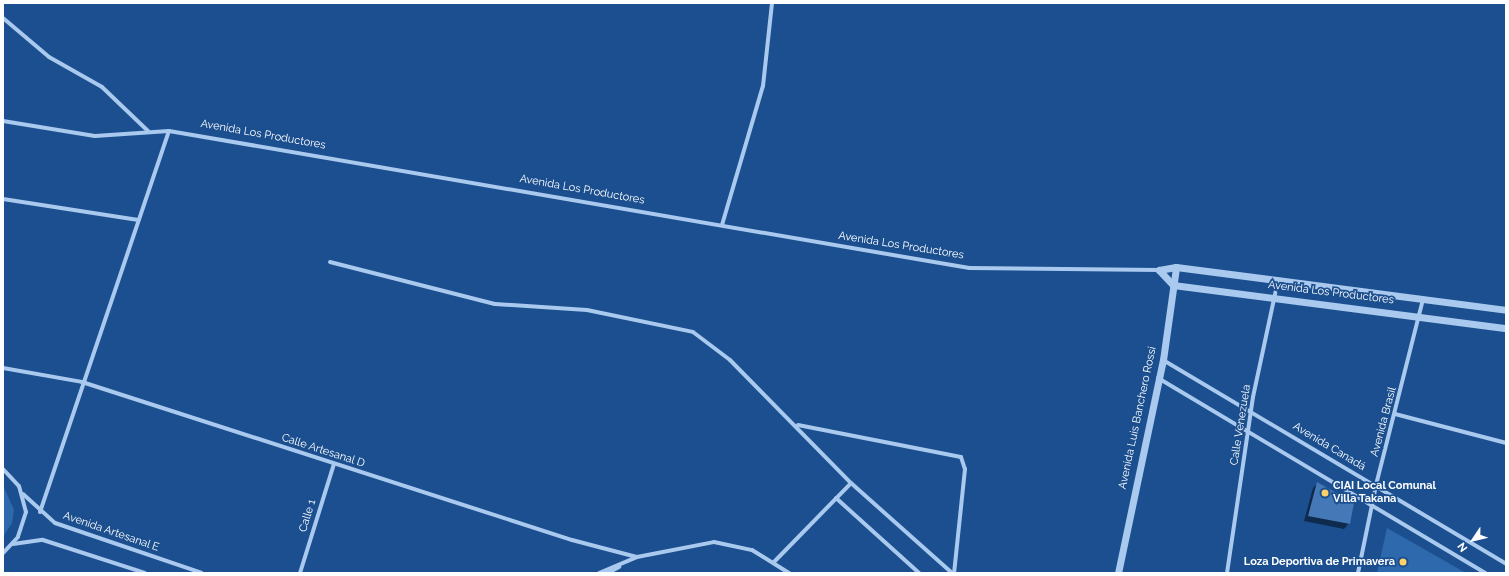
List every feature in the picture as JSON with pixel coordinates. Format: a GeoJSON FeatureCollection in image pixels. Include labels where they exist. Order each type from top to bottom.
{"type":"FeatureCollection","features":[{"type":"Feature","properties":{"kind":"street"},"geometry":{"type":"LineString","coordinates":[[722,225],[763,86],[772,3]]}},
{"type":"Feature","properties":{"kind":"street"},"geometry":{"type":"LineString","coordinates":[[3,18],[49,56],[102,87],[148,131]]}},
{"type":"Feature","properties":{"kind":"street","name":"Avenida Los Productores"},"geometry":{"type":"LineString","coordinates":[[3,121],[95,136],[148,131],[170,131],[969,268],[1159,270],[1176,267],[1506,310]]}},
{"type":"Feature","properties":{"kind":"street"},"geometry":{"type":"LineString","coordinates":[[40,512],[82,382],[170,131]]}},
{"type":"Feature","properties":{"kind":"street"},"geometry":{"type":"LineString","coordinates":[[3,199],[138,220]]}},
{"type":"Feature","properties":{"kind":"street"},"geometry":{"type":"LineString","coordinates":[[330,262],[495,304],[587,310],[693,332],[730,360],[758,391],[798,425],[851,483],[953,573]]}},
{"type":"Feature","properties":{"kind":"street","name":"Avenida Luis Banchero Rossi"},"geometry":{"type":"LineString","coordinates":[[1118,573],[1163,360],[1172,285],[1176,267]]}},
{"type":"Feature","properties":{"kind":"street"},"geometry":{"type":"LineString","coordinates":[[1159,270],[1172,285]]}},
{"type":"Feature","properties":{"kind":"street","name":"Calle Venezuela"},"geometry":{"type":"LineString","coordinates":[[1227,573],[1252,411],[1278,280]]}},
{"type":"Feature","properties":{"kind":"street","name":"Avenida Los Productores"},"geometry":{"type":"LineString","coordinates":[[1172,285],[1421,315],[1506,328]]}},
{"type":"Feature","properties":{"kind":"street","name":"Avenida Brasil"},"geometry":{"type":"LineString","coordinates":[[1358,573],[1376,485],[1421,315],[1423,299]]}},
{"type":"Feature","properties":{"kind":"street","name":"Avenida Canadá"},"geometry":{"type":"LineString","coordinates":[[1163,360],[1252,411],[1506,564]]}},
{"type":"Feature","properties":{"kind":"street","name":"Calle Artesanal D"},"geometry":{"type":"LineString","coordinates":[[3,368],[82,382],[572,540],[637,557]]}},
{"type":"Feature","properties":{"kind":"street"},"geometry":{"type":"LineString","coordinates":[[1158,378],[1249,429],[1485,573]]}},
{"type":"Feature","properties":{"kind":"street"},"geometry":{"type":"LineString","coordinates":[[1395,414],[1506,443]]}},
{"type":"Feature","properties":{"kind":"street"},"geometry":{"type":"LineString","coordinates":[[798,425],[961,457],[965,469],[953,573]]}},
{"type":"Feature","properties":{"kind":"street","name":"Calle 1"},"geometry":{"type":"LineString","coordinates":[[300,573],[334,464]]}},
{"type":"Feature","properties":{"kind":"street","name":"Avenida Artesanal E"},"geometry":{"type":"LineString","coordinates":[[3,469],[40,512],[55,523],[202,573]]}},
{"type":"Feature","properties":{"kind":"street"},"geometry":{"type":"LineString","coordinates":[[774,562],[851,483]]}},
{"type":"Feature","properties":{"kind":"street"},"geometry":{"type":"LineString","coordinates":[[3,553],[13,544],[25,520],[23,494]]}},
{"type":"Feature","properties":{"kind":"street"},"geometry":{"type":"LineString","coordinates":[[836,498],[919,573]]}},
{"type":"Feature","properties":{"kind":"street"},"geometry":{"type":"LineString","coordinates":[[13,544],[33,539],[49,541],[145,573]]}},
{"type":"Feature","properties":{"kind":"street"},"geometry":{"type":"LineString","coordinates":[[598,573],[637,557],[714,542],[740,546],[774,562],[789,573]]}},
{"type":"Feature","properties":{"kind":"street"},"geometry":{"type":"LineString","coordinates":[[608,573],[637,557]]}},
{"type":"Feature","properties":{"kind":"shaded area"},"geometry":{"type":"Polygon","coordinates":[[[3,485],[14,510],[12,523],[3,537],[3,485]]]}},
{"type":"Feature","properties":{"kind":"shaded area"},"geometry":{"type":"Polygon","coordinates":[[[1387,528],[1466,573],[1377,573],[1387,528]]]}},
{"type":"Feature","properties":{"kind":"building","name":"CIAI Local Comunal Villa Takana"},"geometry":{"type":"Polygon","coordinates":[[[1317,482],[1354,503],[1350,524],[1308,516],[1317,482]]]}},
{"type":"Feature","properties":{"kind":"place","name":"CIAI Local Comunal Villa Takana"},"geometry":{"type":"Point","coordinates":[1325,493]}},
{"type":"Feature","properties":{"kind":"place","name":"Loza Deportiva de Primavera"},"geometry":{"type":"Point","coordinates":[1403,562]}}]}
